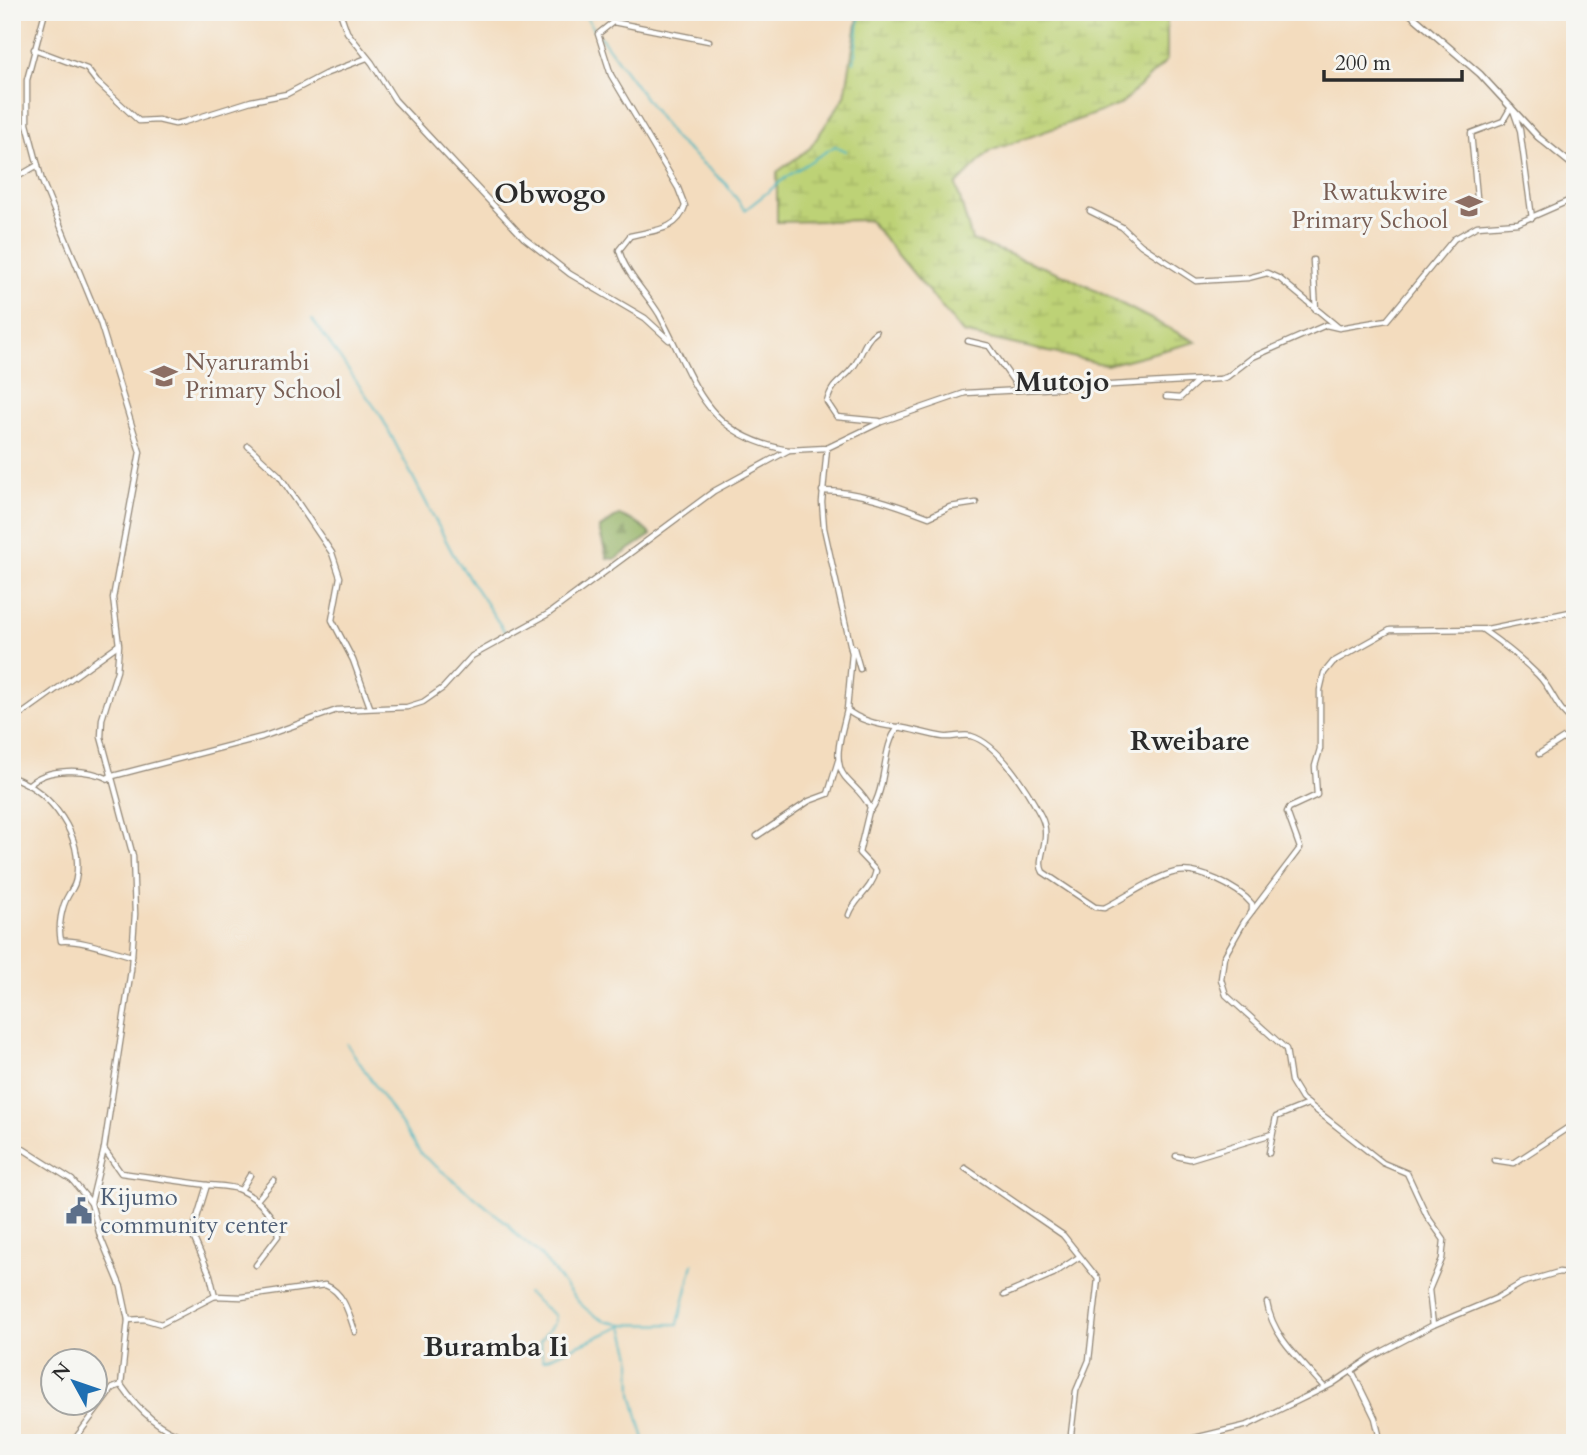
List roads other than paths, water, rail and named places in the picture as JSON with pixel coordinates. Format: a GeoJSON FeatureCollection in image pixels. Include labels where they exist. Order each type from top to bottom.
{"type":"FeatureCollection","features":[{"type":"Feature","properties":{"kind":"street"},"geometry":{"type":"LineString","coordinates":[[45,12],[34,49],[26,96],[27,124],[55,215],[100,322],[139,452],[113,598],[113,617],[119,645],[117,671],[101,728],[111,779],[133,856],[135,914],[132,956],[104,1149],[91,1203]]}},
{"type":"Feature","properties":{"kind":"street"},"geometry":{"type":"LineString","coordinates":[[340,12],[347,32],[404,111],[524,237],[570,274],[645,318],[671,341]]}},
{"type":"Feature","properties":{"kind":"street"},"geometry":{"type":"LineString","coordinates":[[1408,12],[1480,74],[1538,137],[1574,166]]}},
{"type":"Feature","properties":{"kind":"street"},"geometry":{"type":"LineString","coordinates":[[709,41],[613,22],[601,29],[597,37],[611,75],[684,200],[683,212],[675,222],[661,230],[630,236],[619,250],[624,263],[660,316],[698,394],[730,428],[759,444],[789,450],[827,448],[881,422],[965,393],[1198,381],[1227,377],[1253,357],[1326,325],[1339,328],[1374,325],[1387,320],[1445,248],[1466,232],[1489,223],[1509,224],[1531,218],[1575,198]]}},
{"type":"Feature","properties":{"kind":"street"},"geometry":{"type":"LineString","coordinates":[[34,49],[87,69],[97,82],[139,121],[158,120],[175,124],[251,100],[287,94],[325,74],[367,58]]}},
{"type":"Feature","properties":{"kind":"street"},"geometry":{"type":"LineString","coordinates":[[1476,198],[1471,133],[1503,121],[1511,106]]}},
{"type":"Feature","properties":{"kind":"street"},"geometry":{"type":"LineString","coordinates":[[1511,106],[1520,130],[1531,218]]}},
{"type":"Feature","properties":{"kind":"street"},"geometry":{"type":"LineString","coordinates":[[1574,166],[1575,150]]}},
{"type":"Feature","properties":{"kind":"street"},"geometry":{"type":"LineString","coordinates":[[12,180],[38,165]]}},
{"type":"Feature","properties":{"kind":"street"},"geometry":{"type":"LineString","coordinates":[[1090,211],[1122,227],[1141,246],[1196,281],[1248,278],[1267,273],[1280,279],[1339,328]]}},
{"type":"Feature","properties":{"kind":"street"},"geometry":{"type":"LineString","coordinates":[[1313,260],[1316,310]]}},
{"type":"Feature","properties":{"kind":"street"},"geometry":{"type":"LineString","coordinates":[[876,332],[867,340],[853,368],[833,384],[827,402],[838,417],[881,422]]}},
{"type":"Feature","properties":{"kind":"street"},"geometry":{"type":"LineString","coordinates":[[968,341],[989,346],[1020,389]]}},
{"type":"Feature","properties":{"kind":"street"},"geometry":{"type":"LineString","coordinates":[[1166,397],[1180,397],[1198,381]]}},
{"type":"Feature","properties":{"kind":"street"},"geometry":{"type":"LineString","coordinates":[[248,446],[279,475],[331,553],[340,577],[332,620],[354,660],[370,707]]}},
{"type":"Feature","properties":{"kind":"street"},"geometry":{"type":"LineString","coordinates":[[757,836],[809,802],[828,794],[838,760],[847,710],[851,649],[824,528],[822,491],[827,448]]}},
{"type":"Feature","properties":{"kind":"street"},"geometry":{"type":"LineString","coordinates":[[28,785],[43,776],[78,771],[97,773],[111,779],[262,737],[337,710],[407,707],[432,697],[472,656],[548,614],[714,491],[789,450]]}},
{"type":"Feature","properties":{"kind":"street"},"geometry":{"type":"LineString","coordinates":[[822,491],[839,491],[888,502],[929,517],[950,507],[976,503]]}},
{"type":"Feature","properties":{"kind":"street"},"geometry":{"type":"LineString","coordinates":[[1433,1325],[1429,1290],[1442,1259],[1444,1240],[1427,1216],[1409,1177],[1383,1163],[1308,1104],[1290,1082],[1286,1049],[1233,1002],[1221,979],[1224,957],[1252,912],[1300,848],[1287,818],[1289,808],[1317,795],[1315,766],[1320,749],[1320,690],[1327,668],[1390,630],[1482,629],[1575,611]]}},
{"type":"Feature","properties":{"kind":"street"},"geometry":{"type":"LineString","coordinates":[[1482,629],[1509,646],[1539,676],[1559,708],[1575,722]]}},
{"type":"Feature","properties":{"kind":"street"},"geometry":{"type":"LineString","coordinates":[[12,721],[119,645]]}},
{"type":"Feature","properties":{"kind":"street"},"geometry":{"type":"LineString","coordinates":[[851,649],[854,648],[860,669]]}},
{"type":"Feature","properties":{"kind":"street"},"geometry":{"type":"LineString","coordinates":[[847,710],[863,719],[943,737],[974,737],[993,751],[1016,776],[1041,816],[1047,836],[1040,867],[1043,872],[1094,907],[1104,908],[1168,874],[1187,870],[1213,877],[1241,894],[1252,904],[1252,912]]}},
{"type":"Feature","properties":{"kind":"street"},"geometry":{"type":"LineString","coordinates":[[849,915],[875,876],[876,871],[859,853],[870,810],[877,801],[890,746],[899,727]]}},
{"type":"Feature","properties":{"kind":"street"},"geometry":{"type":"LineString","coordinates":[[1539,754],[1575,731]]}},
{"type":"Feature","properties":{"kind":"street"},"geometry":{"type":"LineString","coordinates":[[838,760],[845,777],[861,790],[870,810]]}},
{"type":"Feature","properties":{"kind":"street"},"geometry":{"type":"LineString","coordinates":[[12,777],[28,785],[69,824],[75,847],[76,882],[62,910],[60,939],[132,956]]}},
{"type":"Feature","properties":{"kind":"street"},"geometry":{"type":"LineString","coordinates":[[1269,1153],[1276,1117],[1308,1104]]}},
{"type":"Feature","properties":{"kind":"street"},"geometry":{"type":"LineString","coordinates":[[1494,1160],[1514,1163],[1575,1123]]}},
{"type":"Feature","properties":{"kind":"street"},"geometry":{"type":"LineString","coordinates":[[1176,1156],[1198,1157],[1272,1134]]}},
{"type":"Feature","properties":{"kind":"street"},"geometry":{"type":"LineString","coordinates":[[12,1142],[72,1180],[91,1203],[100,1236],[121,1287],[128,1320],[121,1385],[145,1415],[165,1428],[186,1437],[241,1443]]}},
{"type":"Feature","properties":{"kind":"street"},"geometry":{"type":"LineString","coordinates":[[104,1149],[121,1173],[241,1190],[257,1200],[278,1233],[256,1265]]}},
{"type":"Feature","properties":{"kind":"street"},"geometry":{"type":"LineString","coordinates":[[965,1168],[1063,1235],[1097,1275],[1099,1282],[1090,1360],[1076,1391],[1070,1443]]}},
{"type":"Feature","properties":{"kind":"street"},"geometry":{"type":"LineString","coordinates":[[241,1190],[250,1175]]}},
{"type":"Feature","properties":{"kind":"street"},"geometry":{"type":"LineString","coordinates":[[257,1200],[274,1180]]}},
{"type":"Feature","properties":{"kind":"street"},"geometry":{"type":"LineString","coordinates":[[207,1185],[192,1234],[210,1275],[215,1296]]}},
{"type":"Feature","properties":{"kind":"street"},"geometry":{"type":"LineString","coordinates":[[1004,1294],[1053,1274],[1079,1257]]}},
{"type":"Feature","properties":{"kind":"street"},"geometry":{"type":"LineString","coordinates":[[1174,1443],[1248,1425],[1324,1387],[1433,1325],[1544,1274],[1575,1273]]}},
{"type":"Feature","properties":{"kind":"street"},"geometry":{"type":"LineString","coordinates":[[128,1320],[160,1324],[215,1296],[241,1297],[325,1285],[334,1288],[339,1295],[355,1332]]}},
{"type":"Feature","properties":{"kind":"street"},"geometry":{"type":"LineString","coordinates":[[1267,1303],[1269,1320],[1303,1365],[1324,1387]]}},
{"type":"Feature","properties":{"kind":"street"},"geometry":{"type":"LineString","coordinates":[[1352,1371],[1375,1418],[1381,1443]]}},
{"type":"Feature","properties":{"kind":"street"},"geometry":{"type":"LineString","coordinates":[[72,1443],[113,1388],[121,1385]]}},
{"type":"Feature","properties":{"kind":"waterway"},"geometry":{"type":"LineString","coordinates":[[583,12],[596,32]]}},
{"type":"Feature","properties":{"kind":"waterway"},"geometry":{"type":"LineString","coordinates":[[854,62],[860,12]]}},
{"type":"Feature","properties":{"kind":"waterway"},"geometry":{"type":"LineString","coordinates":[[600,36],[675,139],[725,183],[745,210],[789,175],[835,146],[846,151]]}},
{"type":"Feature","properties":{"kind":"waterway"},"geometry":{"type":"LineString","coordinates":[[312,319],[381,416],[453,554],[505,632]]}},
{"type":"Feature","properties":{"kind":"waterway"},"geometry":{"type":"LineString","coordinates":[[347,1044],[422,1155],[508,1224],[543,1258],[574,1297],[592,1314],[618,1324],[678,1324],[693,1264]]}},
{"type":"Feature","properties":{"kind":"waterway"},"geometry":{"type":"LineString","coordinates":[[527,1293],[555,1316],[554,1323],[540,1341],[543,1360],[623,1326],[631,1356],[632,1394],[645,1443]]}},
{"type":"Feature","properties":{"kind":"place","name":"Rwatukwire Primary School"},"geometry":{"type":"Point","coordinates":[1469,206]}},
{"type":"Feature","properties":{"kind":"place","name":"Nyarurambi Primary School"},"geometry":{"type":"Point","coordinates":[164,376]}},
{"type":"Feature","properties":{"kind":"place","name":"Kijumo community center"},"geometry":{"type":"Point","coordinates":[79,1211]}},
{"type":"Feature","properties":{"kind":"district","name":"Obwogo"},"geometry":{"type":"Point","coordinates":[550,194]}},
{"type":"Feature","properties":{"kind":"district","name":"Mutojo"},"geometry":{"type":"Point","coordinates":[1062,382]}},
{"type":"Feature","properties":{"kind":"district","name":"Rweibare"},"geometry":{"type":"Point","coordinates":[1190,741]}},
{"type":"Feature","properties":{"kind":"district","name":"Buramba Ii"},"geometry":{"type":"Point","coordinates":[496,1347]}}]}
